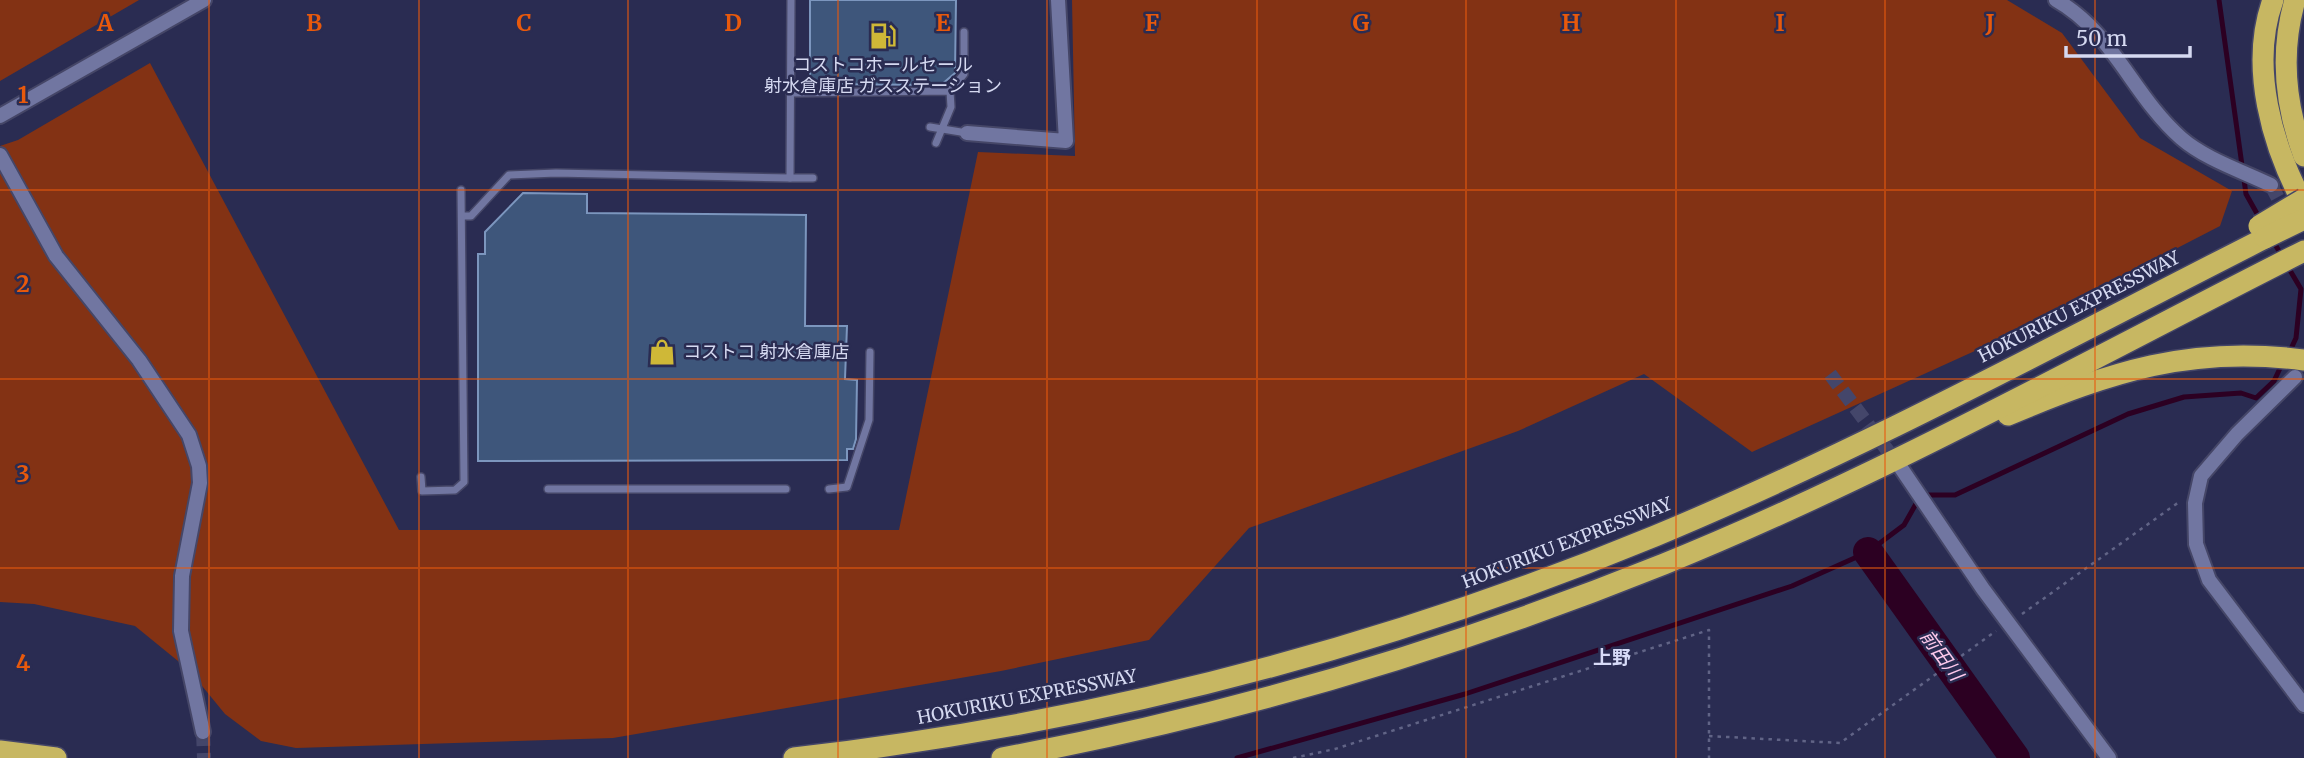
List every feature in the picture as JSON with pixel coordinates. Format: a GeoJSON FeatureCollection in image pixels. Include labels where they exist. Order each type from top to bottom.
{"type":"FeatureCollection","features":[{"type":"Feature","properties":{"kind":"highway"},"geometry":{"type":"LineString","coordinates":[[2262,232],[2304,202],[2283,159],[2268,101],[2265,37],[2273,0]]}},
{"type":"Feature","properties":{"kind":"highway"},"geometry":{"type":"LineString","coordinates":[[2295,0],[2285,54],[2290,110],[2304,156]]}},
{"type":"Feature","properties":{"kind":"highway"},"geometry":{"type":"LineString","coordinates":[[2262,232],[2304,219]]}},
{"type":"Feature","properties":{"kind":"highway","name":"HOKURIKU EXPRESSWAY"},"geometry":{"type":"LineString","coordinates":[[794,758],[972,733],[1147,697],[1266,668],[1456,610],[1655,536],[1756,492],[2123,310],[2262,232]]}},
{"type":"Feature","properties":{"kind":"highway"},"geometry":{"type":"LineString","coordinates":[[1666,563],[1874,469],[2304,251]]}},
{"type":"Feature","properties":{"kind":"highway"},"geometry":{"type":"LineString","coordinates":[[1002,758],[1187,718],[1369,668],[1470,636],[1738,538],[1990,423],[2112,375],[2185,358],[2217,355],[2300,369]]}},
{"type":"Feature","properties":{"kind":"highway"},"geometry":{"type":"LineString","coordinates":[[0,751],[56,758]]}},
{"type":"Feature","properties":{"kind":"street"},"geometry":{"type":"LineString","coordinates":[[0,116],[204,0]]}},
{"type":"Feature","properties":{"kind":"street"},"geometry":{"type":"LineString","coordinates":[[967,134],[1066,141],[1058,0]]}},
{"type":"Feature","properties":{"kind":"street"},"geometry":{"type":"LineString","coordinates":[[2056,0],[2094,26],[2135,83],[2181,138],[2206,154],[2271,185]]}},
{"type":"Feature","properties":{"kind":"street"},"geometry":{"type":"LineString","coordinates":[[0,155],[56,256],[139,360],[189,435],[199,466],[200,483],[182,576],[181,631],[203,732]]}},
{"type":"Feature","properties":{"kind":"street"},"geometry":{"type":"LineString","coordinates":[[2300,369],[2201,476],[2195,503],[2196,544],[2209,580],[2304,705]]}},
{"type":"Feature","properties":{"kind":"street"},"geometry":{"type":"LineString","coordinates":[[1901,468],[2008,623],[2109,758]]}},
{"type":"Feature","properties":{"kind":"lane"},"geometry":{"type":"LineString","coordinates":[[790,178],[791,0]]}},
{"type":"Feature","properties":{"kind":"lane"},"geometry":{"type":"LineString","coordinates":[[936,143],[951,107],[950,92],[964,74],[964,32]]}},
{"type":"Feature","properties":{"kind":"lane"},"geometry":{"type":"LineString","coordinates":[[790,93],[950,92]]}},
{"type":"Feature","properties":{"kind":"lane"},"geometry":{"type":"LineString","coordinates":[[930,127],[967,134]]}},
{"type":"Feature","properties":{"kind":"lane"},"geometry":{"type":"LineString","coordinates":[[462,216],[471,216],[509,176],[556,173],[813,178]]}},
{"type":"Feature","properties":{"kind":"lane"},"geometry":{"type":"LineString","coordinates":[[421,477],[422,491],[455,490],[464,482],[461,190]]}},
{"type":"Feature","properties":{"kind":"lane"},"geometry":{"type":"LineString","coordinates":[[829,489],[846,487],[869,420],[870,352]]}},
{"type":"Feature","properties":{"kind":"lane"},"geometry":{"type":"LineString","coordinates":[[548,489],[786,489]]}},
{"type":"Feature","properties":{"kind":"path"},"geometry":{"type":"LineString","coordinates":[[1709,736],[1840,743],[2199,488]]}},
{"type":"Feature","properties":{"kind":"path"},"geometry":{"type":"LineString","coordinates":[[1293,758],[1335,749],[1709,630],[1709,758]]}},
{"type":"Feature","properties":{"kind":"path"},"geometry":{"type":"LineString","coordinates":[[1335,749],[1335,758]]}},
{"type":"Feature","properties":{"kind":"shaded area"},"geometry":{"type":"Polygon","coordinates":[[[0,0],[139,0],[0,81],[0,0]]]}},
{"type":"Feature","properties":{"kind":"shaded area"},"geometry":{"type":"Polygon","coordinates":[[[1072,0],[2007,0],[2062,33],[2140,138],[2232,191],[2220,226],[1999,340],[1752,452],[1644,374],[1518,431],[1249,528],[1149,640],[1001,671],[613,738],[296,748],[261,741],[225,714],[189,670],[135,626],[34,604],[0,602],[0,146],[18,140],[150,63],[399,530],[899,530],[978,152],[1075,156],[1072,0]]]}},
{"type":"Feature","properties":{"kind":"building","name":"コストコホールセール 射水倉庫店 ガスステーション"},"geometry":{"type":"Polygon","coordinates":[[[810,0],[956,0],[955,73],[941,85],[814,84],[810,77],[810,0]]]}},
{"type":"Feature","properties":{"kind":"building","name":"コストコ 射水倉庫店"},"geometry":{"type":"Polygon","coordinates":[[[523,193],[587,194],[587,213],[806,215],[805,326],[847,326],[845,379],[857,380],[856,439],[853,449],[847,449],[847,460],[478,461],[478,254],[485,254],[485,232],[523,193]]]}},
{"type":"Feature","properties":{"kind":"waterway"},"geometry":{"type":"LineString","coordinates":[[2219,0],[2246,194],[2260,219]]}},
{"type":"Feature","properties":{"kind":"waterway"},"geometry":{"type":"LineString","coordinates":[[2272,239],[2283,258]]}},
{"type":"Feature","properties":{"kind":"waterway"},"geometry":{"type":"LineString","coordinates":[[2288,267],[2301,289],[2296,338],[2289,353]]}},
{"type":"Feature","properties":{"kind":"waterway"},"geometry":{"type":"LineString","coordinates":[[1237,758],[1465,694],[1792,586],[1868,552],[1904,525],[1921,495],[1955,495],[2128,414],[2184,397],[2241,393],[2256,398],[2274,381],[2282,364]]}},
{"type":"Feature","properties":{"kind":"waterway","name":"前田川"},"geometry":{"type":"LineString","coordinates":[[1868,552],[2015,758]]}},
{"type":"Feature","properties":{"kind":"tunnel"},"geometry":{"type":"LineString","coordinates":[[2271,185],[2304,247]]}},
{"type":"Feature","properties":{"kind":"tunnel"},"geometry":{"type":"LineString","coordinates":[[1830,374],[1900,467]]}},
{"type":"Feature","properties":{"kind":"tunnel"},"geometry":{"type":"LineString","coordinates":[[203,732],[204,758]]}},
{"type":"Feature","properties":{"kind":"place","name":"コストコホールセール 射水倉庫店 ガスステーション"},"geometry":{"type":"Point","coordinates":[883,36]}},
{"type":"Feature","properties":{"kind":"place","name":"コストコ 射水倉庫店"},"geometry":{"type":"Point","coordinates":[662,352]}},
{"type":"Feature","properties":{"kind":"district","name":"上野"},"geometry":{"type":"Point","coordinates":[1612,657]}}]}
